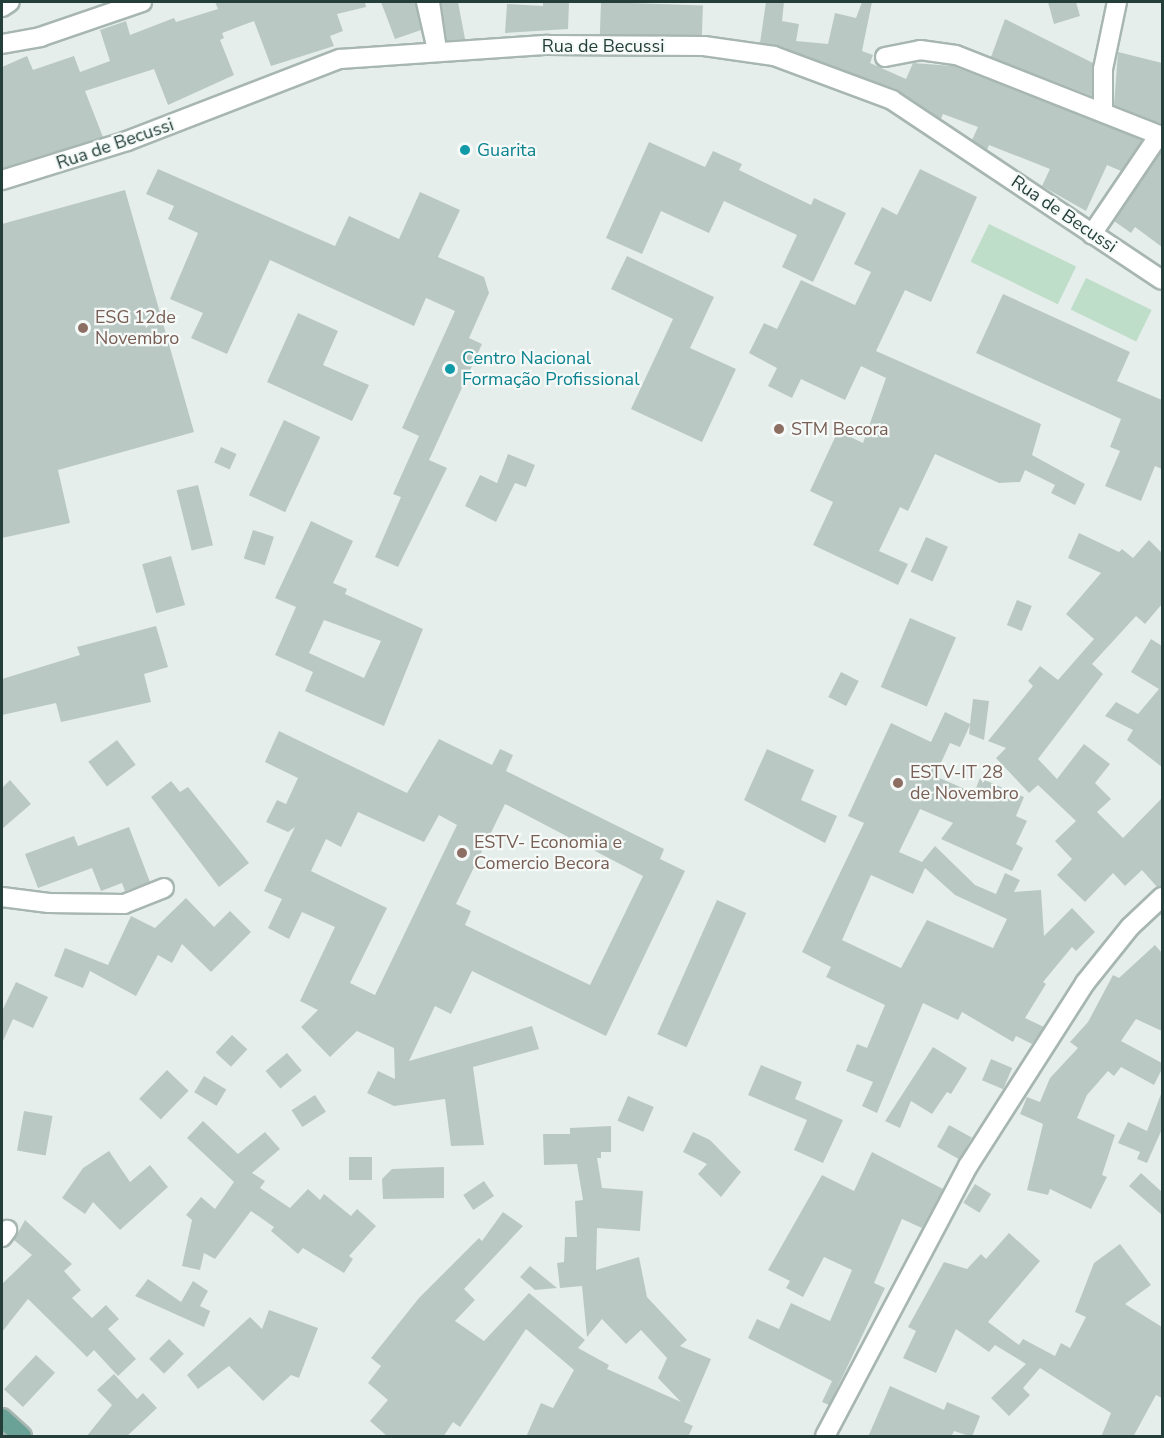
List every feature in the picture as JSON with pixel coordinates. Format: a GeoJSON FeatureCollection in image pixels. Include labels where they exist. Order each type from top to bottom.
{"type":"FeatureCollection","features":[{"type":"Feature","properties":{"kind":"main road"},"geometry":{"type":"LineString","coordinates":[[2,1418],[22,1437]]}},
{"type":"Feature","properties":{"kind":"street"},"geometry":{"type":"LineString","coordinates":[[2,7],[10,2]]}},
{"type":"Feature","properties":{"kind":"street"},"geometry":{"type":"LineString","coordinates":[[2,44],[40,37],[142,2]]}},
{"type":"Feature","properties":{"kind":"street"},"geometry":{"type":"LineString","coordinates":[[1103,111],[1103,69],[1117,2]]}},
{"type":"Feature","properties":{"kind":"street","name":"Rua de Becussi"},"geometry":{"type":"LineString","coordinates":[[2,180],[127,141],[340,59],[548,45],[704,46],[774,56],[892,100],[1162,280]]}},
{"type":"Feature","properties":{"kind":"street"},"geometry":{"type":"LineString","coordinates":[[885,57],[939,50],[1103,111],[1161,137],[1092,234]]}},
{"type":"Feature","properties":{"kind":"street"},"geometry":{"type":"LineString","coordinates":[[2,897],[49,903],[124,904],[164,888]]}},
{"type":"Feature","properties":{"kind":"street"},"geometry":{"type":"LineString","coordinates":[[825,1437],[968,1166],[1085,983],[1130,927],[1162,897]]}},
{"type":"Feature","properties":{"kind":"green space"},"geometry":{"type":"Polygon","coordinates":[[[989,224],[1076,267],[1058,304],[971,262],[989,224]]]}},
{"type":"Feature","properties":{"kind":"green space"},"geometry":{"type":"Polygon","coordinates":[[[1086,278],[1152,310],[1136,341],[1071,309],[1086,278]]]}},
{"type":"Feature","properties":{"kind":"building"},"geometry":{"type":"Polygon","coordinates":[[[215,2],[365,2],[366,7],[337,14],[343,31],[330,36],[334,46],[271,66],[254,21],[222,33],[224,38],[220,40],[234,75],[168,105],[154,69],[85,91],[103,137],[2,168],[2,67],[27,56],[33,70],[74,56],[80,72],[110,61],[100,30],[126,21],[130,35],[174,18],[176,22],[218,9],[215,2]]]}},
{"type":"Feature","properties":{"kind":"building"},"geometry":{"type":"Polygon","coordinates":[[[381,2],[415,2],[421,30],[395,39],[381,2]]]}},
{"type":"Feature","properties":{"kind":"building"},"geometry":{"type":"Polygon","coordinates":[[[441,2],[458,2],[465,39],[447,41],[441,2]]]}},
{"type":"Feature","properties":{"kind":"building"},"geometry":{"type":"Polygon","coordinates":[[[543,2],[569,2],[568,29],[505,33],[507,4],[543,6],[543,2]]]}},
{"type":"Feature","properties":{"kind":"building"},"geometry":{"type":"Polygon","coordinates":[[[601,2],[703,6],[702,38],[600,34],[601,2]]]}},
{"type":"Feature","properties":{"kind":"building"},"geometry":{"type":"Polygon","coordinates":[[[766,2],[784,2],[782,21],[799,24],[796,41],[828,44],[835,13],[856,18],[862,2],[872,2],[862,51],[873,55],[870,63],[906,79],[913,63],[953,66],[1142,140],[1121,171],[1107,165],[1086,211],[1042,186],[1050,169],[989,145],[987,150],[972,140],[978,127],[943,114],[941,119],[896,89],[760,43],[766,2]]]}},
{"type":"Feature","properties":{"kind":"building"},"geometry":{"type":"Polygon","coordinates":[[[1048,2],[1076,2],[1080,16],[1054,24],[1048,2]]]}},
{"type":"Feature","properties":{"kind":"building"},"geometry":{"type":"Polygon","coordinates":[[[1005,19],[1093,63],[1092,96],[991,57],[1005,19]]]}},
{"type":"Feature","properties":{"kind":"building"},"geometry":{"type":"Polygon","coordinates":[[[1118,52],[1162,63],[1162,124],[1114,105],[1118,52]]]}},
{"type":"Feature","properties":{"kind":"building"},"geometry":{"type":"Polygon","coordinates":[[[649,142],[705,167],[713,151],[742,164],[739,170],[811,205],[814,198],[846,213],[813,282],[782,267],[797,235],[724,201],[709,233],[661,211],[642,254],[606,238],[649,142]]]}},
{"type":"Feature","properties":{"kind":"building"},"geometry":{"type":"Polygon","coordinates":[[[1162,150],[1162,247],[1135,227],[1131,233],[1114,221],[1162,150]]]}},
{"type":"Feature","properties":{"kind":"building"},"geometry":{"type":"Polygon","coordinates":[[[158,169],[335,246],[349,216],[399,239],[420,192],[460,210],[438,257],[484,277],[489,293],[469,338],[482,344],[429,460],[447,468],[398,567],[375,557],[401,497],[393,494],[419,436],[402,428],[455,311],[426,298],[414,326],[270,260],[227,354],[191,338],[203,313],[170,299],[198,233],[168,219],[174,206],[146,194],[158,169]]]}},
{"type":"Feature","properties":{"kind":"building"},"geometry":{"type":"Polygon","coordinates":[[[920,169],[977,197],[931,302],[905,290],[876,351],[1041,424],[1032,455],[1085,484],[1075,505],[1051,493],[1055,485],[1025,470],[1020,482],[999,483],[935,454],[908,511],[900,507],[879,551],[908,564],[898,585],[813,545],[833,502],[810,491],[838,431],[863,443],[886,378],[861,366],[845,400],[801,379],[792,398],[768,386],[777,368],[749,353],[764,323],[777,329],[801,280],[855,305],[871,272],[854,264],[882,207],[897,215],[920,169]]]}},
{"type":"Feature","properties":{"kind":"building","name":"ESG 12de Novembro"},"geometry":{"type":"Polygon","coordinates":[[[125,190],[194,432],[58,470],[70,523],[2,538],[2,224],[125,190]]]}},
{"type":"Feature","properties":{"kind":"building"},"geometry":{"type":"Polygon","coordinates":[[[627,256],[714,297],[690,348],[736,369],[702,442],[631,409],[673,319],[611,289],[627,256]]]}},
{"type":"Feature","properties":{"kind":"building"},"geometry":{"type":"Polygon","coordinates":[[[1003,294],[1130,352],[1117,381],[1162,400],[1162,469],[1155,466],[1141,501],[1105,486],[1120,451],[1110,447],[1121,419],[976,353],[1003,294]]]}},
{"type":"Feature","properties":{"kind":"building"},"geometry":{"type":"Polygon","coordinates":[[[298,313],[338,331],[323,365],[369,385],[352,421],[267,382],[298,313]]]}},
{"type":"Feature","properties":{"kind":"building"},"geometry":{"type":"Polygon","coordinates":[[[284,420],[320,437],[285,512],[249,495],[284,420]]]}},
{"type":"Feature","properties":{"kind":"building"},"geometry":{"type":"Polygon","coordinates":[[[221,447],[237,454],[230,469],[214,463],[221,447]]]}},
{"type":"Feature","properties":{"kind":"building"},"geometry":{"type":"Polygon","coordinates":[[[508,454],[535,465],[526,487],[515,483],[496,522],[465,506],[480,475],[497,483],[508,454]]]}},
{"type":"Feature","properties":{"kind":"building"},"geometry":{"type":"Polygon","coordinates":[[[198,485],[213,545],[192,550],[177,490],[198,485]]]}},
{"type":"Feature","properties":{"kind":"building"},"geometry":{"type":"Polygon","coordinates":[[[311,521],[353,541],[333,583],[347,589],[345,594],[423,629],[384,726],[305,691],[313,672],[275,655],[296,607],[275,598],[311,521]],[[324,620],[309,653],[364,678],[381,641],[324,620]]]}},
{"type":"Feature","properties":{"kind":"building"},"geometry":{"type":"Polygon","coordinates":[[[253,530],[274,537],[265,565],[244,559],[253,530]]]}},
{"type":"Feature","properties":{"kind":"building"},"geometry":{"type":"Polygon","coordinates":[[[1079,533],[1119,552],[1122,549],[1133,558],[1149,540],[1162,553],[1162,604],[1145,624],[1136,616],[1092,664],[1103,674],[1038,759],[1057,779],[1084,744],[1110,764],[1095,783],[1111,799],[1097,812],[1123,838],[1162,798],[1162,886],[1157,887],[1142,870],[1125,886],[1113,873],[1085,902],[1057,875],[1072,859],[1055,841],[1076,821],[1038,785],[1029,793],[996,758],[1006,748],[988,741],[1033,686],[1028,681],[1040,666],[1058,680],[1094,639],[1066,614],[1101,573],[1068,558],[1079,533]]]}},
{"type":"Feature","properties":{"kind":"building"},"geometry":{"type":"Polygon","coordinates":[[[926,537],[948,547],[932,581],[911,572],[926,537]]]}},
{"type":"Feature","properties":{"kind":"building"},"geometry":{"type":"Polygon","coordinates":[[[171,556],[185,605],[156,613],[142,564],[171,556]]]}},
{"type":"Feature","properties":{"kind":"building"},"geometry":{"type":"Polygon","coordinates":[[[1017,600],[1032,606],[1022,631],[1007,625],[1017,600]]]}},
{"type":"Feature","properties":{"kind":"building"},"geometry":{"type":"Polygon","coordinates":[[[910,618],[956,638],[927,707],[881,687],[910,618]]]}},
{"type":"Feature","properties":{"kind":"building"},"geometry":{"type":"Polygon","coordinates":[[[156,626],[168,667],[144,674],[151,702],[61,722],[56,703],[2,715],[2,679],[80,655],[77,647],[156,626]]]}},
{"type":"Feature","properties":{"kind":"building"},"geometry":{"type":"Polygon","coordinates":[[[1151,639],[1162,646],[1162,767],[1127,740],[1133,730],[1105,716],[1116,702],[1138,714],[1159,689],[1131,672],[1151,639]]]}},
{"type":"Feature","properties":{"kind":"building"},"geometry":{"type":"Polygon","coordinates":[[[841,672],[859,681],[846,706],[828,697],[841,672]]]}},
{"type":"Feature","properties":{"kind":"building"},"geometry":{"type":"Polygon","coordinates":[[[973,699],[989,701],[984,740],[969,734],[970,725],[960,747],[950,743],[935,776],[974,793],[980,778],[1024,797],[1016,816],[1027,821],[1016,844],[1023,848],[1012,871],[941,839],[953,823],[920,809],[899,852],[922,862],[935,846],[975,885],[996,894],[1005,873],[1020,880],[1014,892],[1041,890],[1044,936],[1072,908],[1095,932],[1076,951],[1072,947],[1043,982],[1046,984],[1025,1018],[1044,1027],[1032,1044],[1016,1036],[1013,1042],[962,1012],[958,1020],[923,1003],[877,1113],[862,1106],[873,1082],[846,1071],[857,1044],[867,1048],[885,1005],[826,977],[831,967],[802,952],[864,823],[848,816],[891,723],[931,742],[945,712],[970,724],[973,699]],[[925,868],[913,894],[871,875],[842,940],[901,968],[927,920],[993,948],[1007,919],[955,895],[925,868]]]}},
{"type":"Feature","properties":{"kind":"building"},"geometry":{"type":"Polygon","coordinates":[[[279,731],[407,793],[439,739],[492,765],[500,749],[513,755],[506,771],[664,849],[660,859],[685,871],[606,1036],[472,971],[451,1014],[435,1006],[409,1061],[532,1026],[539,1049],[473,1067],[484,1145],[451,1146],[445,1099],[394,1106],[367,1093],[378,1071],[395,1079],[394,1048],[357,1031],[330,1057],[301,1027],[318,1010],[300,1001],[335,927],[302,912],[289,939],[268,928],[282,899],[264,891],[295,827],[288,832],[266,822],[277,800],[286,804],[298,778],[265,762],[279,731]],[[505,804],[456,904],[471,911],[465,925],[590,985],[643,876],[505,804]],[[358,812],[341,847],[326,839],[311,871],[387,908],[350,983],[375,995],[457,825],[439,815],[424,842],[358,812]]]}},
{"type":"Feature","properties":{"kind":"building"},"geometry":{"type":"Polygon","coordinates":[[[117,740],[136,765],[107,786],[88,762],[117,740]]]}},
{"type":"Feature","properties":{"kind":"building"},"geometry":{"type":"Polygon","coordinates":[[[767,749],[814,770],[801,800],[837,816],[825,843],[744,800],[767,749]]]}},
{"type":"Feature","properties":{"kind":"building"},"geometry":{"type":"Polygon","coordinates":[[[10,780],[31,804],[2,829],[2,788],[10,780]]]}},
{"type":"Feature","properties":{"kind":"building"},"geometry":{"type":"Polygon","coordinates":[[[171,781],[180,792],[188,787],[249,863],[219,887],[151,797],[171,781]]]}},
{"type":"Feature","properties":{"kind":"building"},"geometry":{"type":"Polygon","coordinates":[[[129,827],[150,882],[125,891],[122,883],[101,891],[92,868],[38,888],[25,854],[74,836],[78,846],[129,827]]]}},
{"type":"Feature","properties":{"kind":"building"},"geometry":{"type":"Polygon","coordinates":[[[186,898],[214,927],[230,911],[251,932],[211,972],[182,944],[172,963],[158,955],[136,996],[90,971],[83,988],[54,976],[65,948],[108,965],[131,916],[155,928],[186,898]]]}},
{"type":"Feature","properties":{"kind":"building"},"geometry":{"type":"Polygon","coordinates":[[[717,900],[746,913],[686,1047],[657,1034],[717,900]]]}},
{"type":"Feature","properties":{"kind":"building"},"geometry":{"type":"Polygon","coordinates":[[[1155,945],[1162,953],[1162,1031],[1136,1019],[1121,1041],[1162,1063],[1162,1069],[1154,1085],[1121,1067],[1114,1076],[1108,1071],[1087,1095],[1077,1118],[1115,1135],[1102,1175],[1107,1177],[1091,1209],[1050,1189],[1048,1195],[1027,1190],[1043,1124],[1020,1114],[1027,1097],[1040,1102],[1050,1078],[1078,1048],[1070,1042],[1088,1022],[1113,975],[1119,978],[1155,945]]]}},
{"type":"Feature","properties":{"kind":"building"},"geometry":{"type":"Polygon","coordinates":[[[16,982],[48,997],[33,1028],[13,1019],[2,1043],[2,1011],[16,982]]]}},
{"type":"Feature","properties":{"kind":"building"},"geometry":{"type":"Polygon","coordinates":[[[232,1035],[247,1049],[231,1067],[216,1053],[232,1035]]]}},
{"type":"Feature","properties":{"kind":"building"},"geometry":{"type":"Polygon","coordinates":[[[933,1047],[967,1068],[951,1094],[947,1092],[932,1114],[911,1101],[900,1128],[885,1121],[933,1047]]]}},
{"type":"Feature","properties":{"kind":"building"},"geometry":{"type":"Polygon","coordinates":[[[287,1053],[302,1071],[280,1089],[266,1071],[287,1053]]]}},
{"type":"Feature","properties":{"kind":"building"},"geometry":{"type":"Polygon","coordinates":[[[991,1059],[1012,1068],[1003,1089],[982,1080],[991,1059]]]}},
{"type":"Feature","properties":{"kind":"building"},"geometry":{"type":"Polygon","coordinates":[[[761,1065],[802,1082],[795,1099],[843,1120],[823,1163],[794,1150],[807,1120],[748,1095],[761,1065]]]}},
{"type":"Feature","properties":{"kind":"building"},"geometry":{"type":"Polygon","coordinates":[[[167,1070],[189,1091],[161,1120],[139,1099],[167,1070]]]}},
{"type":"Feature","properties":{"kind":"building"},"geometry":{"type":"Polygon","coordinates":[[[204,1076],[226,1089],[217,1106],[194,1092],[204,1076]]]}},
{"type":"Feature","properties":{"kind":"building"},"geometry":{"type":"Polygon","coordinates":[[[1161,1094],[1162,1129],[1147,1163],[1137,1159],[1140,1152],[1118,1143],[1128,1122],[1147,1131],[1161,1094]]]}},
{"type":"Feature","properties":{"kind":"building"},"geometry":{"type":"Polygon","coordinates":[[[315,1095],[326,1112],[302,1127],[292,1110],[315,1095]]]}},
{"type":"Feature","properties":{"kind":"building"},"geometry":{"type":"Polygon","coordinates":[[[628,1096],[654,1107],[643,1132],[617,1121],[628,1096]]]}},
{"type":"Feature","properties":{"kind":"building"},"geometry":{"type":"Polygon","coordinates":[[[24,1111],[53,1116],[46,1155],[17,1150],[24,1111]]]}},
{"type":"Feature","properties":{"kind":"building"},"geometry":{"type":"Polygon","coordinates":[[[203,1121],[238,1154],[265,1132],[280,1149],[252,1173],[265,1181],[260,1188],[290,1208],[308,1189],[320,1200],[324,1194],[351,1216],[357,1209],[376,1226],[349,1256],[353,1259],[344,1273],[303,1248],[298,1254],[271,1231],[274,1227],[251,1211],[215,1259],[204,1253],[200,1270],[182,1266],[192,1220],[186,1215],[201,1197],[215,1209],[234,1182],[187,1138],[203,1121]]]}},
{"type":"Feature","properties":{"kind":"building"},"geometry":{"type":"Polygon","coordinates":[[[949,1125],[972,1138],[960,1159],[937,1147],[949,1125]]]}},
{"type":"Feature","properties":{"kind":"building"},"geometry":{"type":"Polygon","coordinates":[[[611,1126],[611,1152],[601,1152],[601,1158],[597,1158],[602,1188],[643,1191],[640,1231],[597,1228],[596,1270],[639,1257],[647,1297],[687,1340],[680,1346],[711,1359],[684,1422],[693,1426],[688,1437],[526,1437],[541,1403],[553,1408],[574,1370],[526,1329],[460,1427],[453,1422],[443,1437],[388,1437],[370,1421],[388,1400],[368,1383],[381,1366],[371,1358],[419,1298],[479,1238],[482,1241],[503,1212],[523,1226],[464,1289],[475,1300],[455,1321],[484,1341],[529,1293],[585,1340],[578,1348],[609,1365],[607,1369],[681,1402],[658,1378],[667,1358],[641,1330],[626,1344],[602,1319],[587,1337],[582,1286],[560,1288],[557,1263],[564,1262],[565,1237],[577,1237],[575,1201],[583,1200],[577,1164],[544,1165],[543,1134],[570,1134],[570,1128],[611,1126]]]}},
{"type":"Feature","properties":{"kind":"building"},"geometry":{"type":"Polygon","coordinates":[[[693,1132],[710,1140],[741,1172],[721,1197],[698,1174],[707,1164],[683,1152],[693,1132]]]}},
{"type":"Feature","properties":{"kind":"building"},"geometry":{"type":"Polygon","coordinates":[[[109,1151],[130,1182],[150,1165],[168,1187],[120,1230],[93,1202],[85,1214],[62,1198],[83,1168],[109,1151]]]}},
{"type":"Feature","properties":{"kind":"building"},"geometry":{"type":"Polygon","coordinates":[[[872,1152],[943,1189],[922,1228],[902,1219],[874,1283],[885,1288],[829,1405],[822,1402],[832,1381],[748,1338],[757,1319],[779,1329],[791,1303],[830,1321],[852,1270],[824,1257],[803,1297],[786,1288],[790,1281],[768,1270],[822,1175],[854,1191],[872,1152]]]}},
{"type":"Feature","properties":{"kind":"building"},"geometry":{"type":"Polygon","coordinates":[[[349,1157],[372,1157],[372,1180],[349,1180],[349,1157]]]}},
{"type":"Feature","properties":{"kind":"building"},"geometry":{"type":"Polygon","coordinates":[[[444,1167],[444,1198],[383,1199],[382,1179],[392,1169],[444,1167]]]}},
{"type":"Feature","properties":{"kind":"building"},"geometry":{"type":"Polygon","coordinates":[[[1141,1173],[1162,1192],[1162,1215],[1129,1186],[1141,1173]]]}},
{"type":"Feature","properties":{"kind":"building"},"geometry":{"type":"Polygon","coordinates":[[[484,1181],[494,1196],[473,1210],[463,1195],[484,1181]]]}},
{"type":"Feature","properties":{"kind":"building"},"geometry":{"type":"Polygon","coordinates":[[[975,1184],[991,1194],[979,1213],[963,1203],[975,1184]]]}},
{"type":"Feature","properties":{"kind":"building"},"geometry":{"type":"Polygon","coordinates":[[[25,1220],[72,1264],[64,1271],[81,1290],[72,1298],[92,1318],[106,1305],[119,1319],[108,1329],[136,1359],[118,1376],[94,1350],[87,1357],[28,1299],[2,1332],[2,1284],[32,1255],[14,1240],[25,1220]]]}},
{"type":"Feature","properties":{"kind":"building"},"geometry":{"type":"Polygon","coordinates":[[[1009,1233],[1040,1261],[988,1322],[1019,1345],[1023,1339],[1055,1356],[1061,1343],[1070,1348],[1086,1317],[1075,1312],[1094,1263],[1120,1244],[1151,1285],[1125,1304],[1162,1327],[1162,1398],[1156,1395],[1133,1437],[1101,1437],[1111,1413],[1040,1368],[1023,1388],[1030,1395],[1009,1416],[991,1398],[1026,1364],[995,1345],[989,1352],[956,1329],[936,1373],[903,1358],[916,1331],[908,1327],[944,1262],[967,1269],[981,1254],[986,1259],[1009,1233]]]}},
{"type":"Feature","properties":{"kind":"building"},"geometry":{"type":"Polygon","coordinates":[[[530,1266],[557,1288],[535,1290],[520,1277],[530,1266]]]}},
{"type":"Feature","properties":{"kind":"building"},"geometry":{"type":"Polygon","coordinates":[[[148,1279],[181,1302],[193,1281],[208,1291],[200,1306],[210,1311],[204,1327],[135,1296],[148,1279]]]}},
{"type":"Feature","properties":{"kind":"building"},"geometry":{"type":"Polygon","coordinates":[[[269,1310],[318,1328],[299,1378],[291,1375],[263,1401],[229,1366],[198,1389],[187,1375],[250,1317],[262,1329],[269,1310]]]}},
{"type":"Feature","properties":{"kind":"building"},"geometry":{"type":"Polygon","coordinates":[[[169,1339],[184,1354],[164,1374],[149,1359],[169,1339]]]}},
{"type":"Feature","properties":{"kind":"building"},"geometry":{"type":"Polygon","coordinates":[[[36,1355],[55,1373],[23,1407],[4,1389],[36,1355]]]}},
{"type":"Feature","properties":{"kind":"building"},"geometry":{"type":"Polygon","coordinates":[[[114,1374],[137,1399],[143,1393],[157,1408],[126,1437],[86,1437],[112,1405],[97,1390],[114,1374]]]}},
{"type":"Feature","properties":{"kind":"building"},"geometry":{"type":"Polygon","coordinates":[[[890,1386],[944,1410],[947,1402],[980,1416],[972,1437],[954,1431],[951,1437],[868,1437],[890,1386]]]}},
{"type":"Feature","properties":{"kind":"place","name":"Guarita"},"geometry":{"type":"Point","coordinates":[465,150]}},
{"type":"Feature","properties":{"kind":"place","name":"ESG 12de Novembro"},"geometry":{"type":"Point","coordinates":[83,328]}},
{"type":"Feature","properties":{"kind":"place","name":"Centro Nacional Formação Profissional"},"geometry":{"type":"Point","coordinates":[450,369]}},
{"type":"Feature","properties":{"kind":"place","name":"STM Becora"},"geometry":{"type":"Point","coordinates":[779,429]}},
{"type":"Feature","properties":{"kind":"place","name":"ESTV-IT 28 de Novembro"},"geometry":{"type":"Point","coordinates":[898,783]}},
{"type":"Feature","properties":{"kind":"place","name":"ESTV- Economia e Comercio Becora"},"geometry":{"type":"Point","coordinates":[462,853]}}]}
